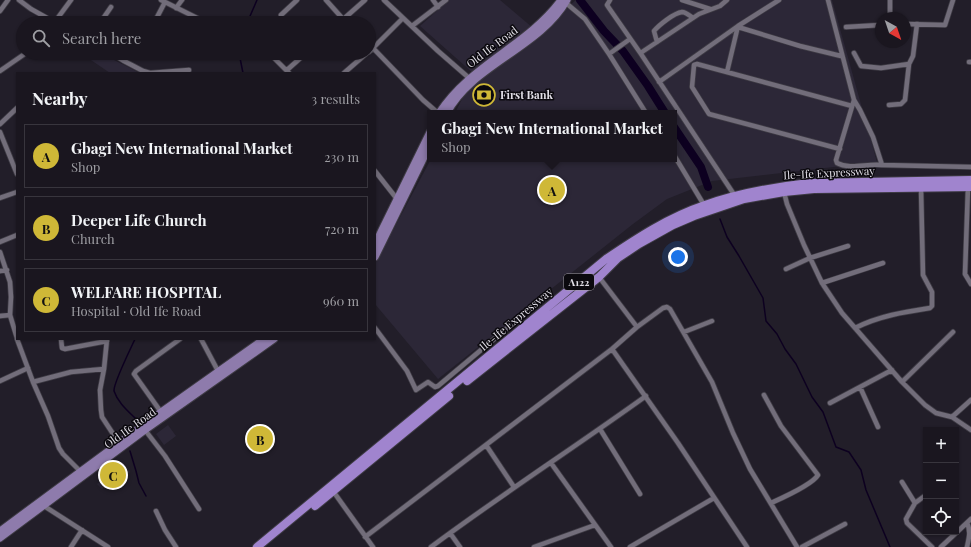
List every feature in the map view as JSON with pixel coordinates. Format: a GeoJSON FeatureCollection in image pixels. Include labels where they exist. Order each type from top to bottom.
{"type":"FeatureCollection","features":[{"type":"Feature","properties":{"kind":"highway","name":"Ile-Ife Expressway"},"geometry":{"type":"LineString","coordinates":[[257,547],[606,260],[625,246],[669,220],[704,205],[735,196],[766,189],[809,183],[970,185]]}},
{"type":"Feature","properties":{"kind":"highway","name":"Ile-Ife Expressway"},"geometry":{"type":"LineString","coordinates":[[265,547],[505,350],[599,277],[618,258],[639,244],[673,225],[726,204],[744,199],[784,192],[814,189],[921,188],[970,185]]}},
{"type":"Feature","properties":{"kind":"main road","name":"Old Ife Road"},"geometry":{"type":"LineString","coordinates":[[449,110],[458,97],[477,78],[546,22],[565,1]]}},
{"type":"Feature","properties":{"kind":"main road","name":"Old Ife Road"},"geometry":{"type":"LineString","coordinates":[[441,110],[454,93],[469,78],[546,22]]}},
{"type":"Feature","properties":{"kind":"main road"},"geometry":{"type":"LineString","coordinates":[[376,254],[427,140]]}},
{"type":"Feature","properties":{"kind":"main road"},"geometry":{"type":"LineString","coordinates":[[376,242],[397,199],[419,160],[427,149]]}},
{"type":"Feature","properties":{"kind":"main road","name":"Old Ife Road"},"geometry":{"type":"LineString","coordinates":[[0,531],[80,471],[94,464],[145,430],[248,354],[263,340]]}},
{"type":"Feature","properties":{"kind":"main road","name":"Old Ife Road"},"geometry":{"type":"LineString","coordinates":[[0,538],[44,506],[118,443],[218,371],[272,340]]}},
{"type":"Feature","properties":{"kind":"street"},"geometry":{"type":"LineString","coordinates":[[0,11],[8,0]]}},
{"type":"Feature","properties":{"kind":"street"},"geometry":{"type":"LineString","coordinates":[[19,0],[43,16]]}},
{"type":"Feature","properties":{"kind":"street"},"geometry":{"type":"LineString","coordinates":[[60,16],[71,0]]}},
{"type":"Feature","properties":{"kind":"street"},"geometry":{"type":"LineString","coordinates":[[176,8],[182,0]]}},
{"type":"Feature","properties":{"kind":"street"},"geometry":{"type":"LineString","coordinates":[[281,15],[297,0]]}},
{"type":"Feature","properties":{"kind":"street"},"geometry":{"type":"LineString","coordinates":[[326,0],[341,16]]}},
{"type":"Feature","properties":{"kind":"street"},"geometry":{"type":"LineString","coordinates":[[347,16],[365,0]]}},
{"type":"Feature","properties":{"kind":"street"},"geometry":{"type":"LineString","coordinates":[[384,0],[469,78]]}},
{"type":"Feature","properties":{"kind":"street"},"geometry":{"type":"LineString","coordinates":[[433,0],[438,7]]}},
{"type":"Feature","properties":{"kind":"street"},"geometry":{"type":"LineString","coordinates":[[412,26],[446,0]]}},
{"type":"Feature","properties":{"kind":"street"},"geometry":{"type":"LineString","coordinates":[[610,0],[607,5],[629,40],[641,54],[735,196]]}},
{"type":"Feature","properties":{"kind":"street"},"geometry":{"type":"LineString","coordinates":[[681,0],[711,9]]}},
{"type":"Feature","properties":{"kind":"street"},"geometry":{"type":"LineString","coordinates":[[641,54],[693,18],[720,6],[727,0]]}},
{"type":"Feature","properties":{"kind":"street"},"geometry":{"type":"LineString","coordinates":[[659,82],[779,0]]}},
{"type":"Feature","properties":{"kind":"street"},"geometry":{"type":"LineString","coordinates":[[828,0],[854,100],[873,137],[882,165]]}},
{"type":"Feature","properties":{"kind":"street"},"geometry":{"type":"LineString","coordinates":[[890,0],[890,12]]}},
{"type":"Feature","properties":{"kind":"street"},"geometry":{"type":"LineString","coordinates":[[911,24],[945,24],[953,0]]}},
{"type":"Feature","properties":{"kind":"street"},"geometry":{"type":"LineString","coordinates":[[157,16],[163,1],[192,16]]}},
{"type":"Feature","properties":{"kind":"street"},"geometry":{"type":"LineString","coordinates":[[565,1],[585,19],[610,53],[644,110]]}},
{"type":"Feature","properties":{"kind":"street"},"geometry":{"type":"LineString","coordinates":[[105,16],[111,7]]}},
{"type":"Feature","properties":{"kind":"street"},"geometry":{"type":"LineString","coordinates":[[657,42],[654,31],[667,20],[682,12],[693,18]]}},
{"type":"Feature","properties":{"kind":"street"},"geometry":{"type":"LineString","coordinates":[[376,45],[403,18]]}},
{"type":"Feature","properties":{"kind":"street"},"geometry":{"type":"LineString","coordinates":[[889,105],[902,104],[905,100],[909,64],[913,56],[917,24]]}},
{"type":"Feature","properties":{"kind":"street"},"geometry":{"type":"LineString","coordinates":[[846,27],[875,25]]}},
{"type":"Feature","properties":{"kind":"street"},"geometry":{"type":"LineString","coordinates":[[738,27],[800,46],[842,56]]}},
{"type":"Feature","properties":{"kind":"street"},"geometry":{"type":"LineString","coordinates":[[727,72],[738,27]]}},
{"type":"Feature","properties":{"kind":"street"},"geometry":{"type":"LineString","coordinates":[[610,53],[629,40]]}},
{"type":"Feature","properties":{"kind":"street"},"geometry":{"type":"LineString","coordinates":[[376,51],[423,100],[435,110]]}},
{"type":"Feature","properties":{"kind":"street"},"geometry":{"type":"LineString","coordinates":[[854,53],[861,66],[881,68],[909,64]]}},
{"type":"Feature","properties":{"kind":"street"},"geometry":{"type":"LineString","coordinates":[[691,59],[695,64],[852,106]]}},
{"type":"Feature","properties":{"kind":"street"},"geometry":{"type":"LineString","coordinates":[[0,71],[16,60]]}},
{"type":"Feature","properties":{"kind":"street"},"geometry":{"type":"LineString","coordinates":[[277,60],[288,72],[299,60]]}},
{"type":"Feature","properties":{"kind":"street"},"geometry":{"type":"LineString","coordinates":[[345,72],[359,60]]}},
{"type":"Feature","properties":{"kind":"street"},"geometry":{"type":"LineString","coordinates":[[124,61],[146,72]]}},
{"type":"Feature","properties":{"kind":"street"},"geometry":{"type":"LineString","coordinates":[[695,64],[692,86],[709,114],[840,149]]}},
{"type":"Feature","properties":{"kind":"street"},"geometry":{"type":"LineString","coordinates":[[163,72],[189,70]]}},
{"type":"Feature","properties":{"kind":"street"},"geometry":{"type":"LineString","coordinates":[[854,100],[836,160],[838,164],[843,166],[874,164],[971,167]]}},
{"type":"Feature","properties":{"kind":"street"},"geometry":{"type":"LineString","coordinates":[[0,124],[16,109]]}},
{"type":"Feature","properties":{"kind":"street"},"geometry":{"type":"LineString","coordinates":[[0,132],[15,165]]}},
{"type":"Feature","properties":{"kind":"street"},"geometry":{"type":"LineString","coordinates":[[677,160],[704,205]]}},
{"type":"Feature","properties":{"kind":"street"},"geometry":{"type":"LineString","coordinates":[[376,172],[397,199]]}},
{"type":"Feature","properties":{"kind":"street"},"geometry":{"type":"LineString","coordinates":[[970,185],[965,274],[971,284]]}},
{"type":"Feature","properties":{"kind":"street"},"geometry":{"type":"LineString","coordinates":[[855,328],[869,320],[892,314],[930,308],[932,306],[932,292],[923,275],[921,188]]}},
{"type":"Feature","properties":{"kind":"street"},"geometry":{"type":"LineString","coordinates":[[0,198],[16,192]]}},
{"type":"Feature","properties":{"kind":"street"},"geometry":{"type":"LineString","coordinates":[[784,192],[796,228],[810,258],[822,283],[842,313],[902,382],[930,409],[952,417],[971,430]]}},
{"type":"Feature","properties":{"kind":"street"},"geometry":{"type":"LineString","coordinates":[[0,242],[16,235]]}},
{"type":"Feature","properties":{"kind":"street"},"geometry":{"type":"LineString","coordinates":[[786,269],[810,258],[848,246]]}},
{"type":"Feature","properties":{"kind":"street"},"geometry":{"type":"LineString","coordinates":[[0,252],[7,270],[11,287],[10,315],[16,336]]}},
{"type":"Feature","properties":{"kind":"street"},"geometry":{"type":"LineString","coordinates":[[822,283],[883,263]]}},
{"type":"Feature","properties":{"kind":"street"},"geometry":{"type":"LineString","coordinates":[[0,271],[7,270]]}},
{"type":"Feature","properties":{"kind":"street"},"geometry":{"type":"LineString","coordinates":[[599,277],[637,327]]}},
{"type":"Feature","properties":{"kind":"street"},"geometry":{"type":"LineString","coordinates":[[365,537],[612,349],[637,327],[663,308],[667,307],[670,308],[712,382],[750,469],[797,547]]}},
{"type":"Feature","properties":{"kind":"street"},"geometry":{"type":"LineString","coordinates":[[0,316],[10,315]]}},
{"type":"Feature","properties":{"kind":"street"},"geometry":{"type":"LineString","coordinates":[[376,329],[407,371],[416,390],[428,382],[435,387],[438,386],[518,319],[524,327]]}},
{"type":"Feature","properties":{"kind":"street"},"geometry":{"type":"LineString","coordinates":[[684,332],[712,321]]}},
{"type":"Feature","properties":{"kind":"street"},"geometry":{"type":"LineString","coordinates":[[902,382],[953,332]]}},
{"type":"Feature","properties":{"kind":"street"},"geometry":{"type":"LineString","coordinates":[[17,340],[33,382],[48,416],[59,448],[80,471]]}},
{"type":"Feature","properties":{"kind":"street"},"geometry":{"type":"LineString","coordinates":[[60,340],[62,348],[65,349],[107,340],[100,390],[101,410],[102,417],[118,443]]}},
{"type":"Feature","properties":{"kind":"street"},"geometry":{"type":"LineString","coordinates":[[161,412],[134,374],[179,340]]}},
{"type":"Feature","properties":{"kind":"street"},"geometry":{"type":"LineString","coordinates":[[202,340],[218,371]]}},
{"type":"Feature","properties":{"kind":"street"},"geometry":{"type":"LineString","coordinates":[[612,349],[646,396],[747,547]]}},
{"type":"Feature","properties":{"kind":"street"},"geometry":{"type":"LineString","coordinates":[[0,381],[28,368]]}},
{"type":"Feature","properties":{"kind":"street"},"geometry":{"type":"LineString","coordinates":[[33,382],[71,372],[104,369]]}},
{"type":"Feature","properties":{"kind":"street"},"geometry":{"type":"LineString","coordinates":[[830,403],[892,370]]}},
{"type":"Feature","properties":{"kind":"street"},"geometry":{"type":"LineString","coordinates":[[860,387],[878,427]]}},
{"type":"Feature","properties":{"kind":"street"},"geometry":{"type":"LineString","coordinates":[[764,395],[781,426],[818,475],[805,486],[771,503]]}},
{"type":"Feature","properties":{"kind":"street"},"geometry":{"type":"LineString","coordinates":[[431,547],[514,487],[551,463],[646,396]]}},
{"type":"Feature","properties":{"kind":"street"},"geometry":{"type":"LineString","coordinates":[[952,417],[971,400]]}},
{"type":"Feature","properties":{"kind":"street"},"geometry":{"type":"LineString","coordinates":[[600,429],[640,494]]}},
{"type":"Feature","properties":{"kind":"street"},"geometry":{"type":"LineString","coordinates":[[145,430],[165,456],[199,509]]}},
{"type":"Feature","properties":{"kind":"street"},"geometry":{"type":"LineString","coordinates":[[486,445],[514,487]]}},
{"type":"Feature","properties":{"kind":"street"},"geometry":{"type":"LineString","coordinates":[[551,463],[611,547]]}},
{"type":"Feature","properties":{"kind":"street"},"geometry":{"type":"LineString","coordinates":[[902,482],[915,503]]}},
{"type":"Feature","properties":{"kind":"street"},"geometry":{"type":"LineString","coordinates":[[333,491],[373,547]]}},
{"type":"Feature","properties":{"kind":"street"},"geometry":{"type":"LineString","coordinates":[[923,497],[915,503],[906,519],[906,523],[932,547]]}},
{"type":"Feature","properties":{"kind":"street"},"geometry":{"type":"LineString","coordinates":[[630,547],[714,498]]}},
{"type":"Feature","properties":{"kind":"street"},"geometry":{"type":"LineString","coordinates":[[44,506],[108,547]]}},
{"type":"Feature","properties":{"kind":"street"},"geometry":{"type":"LineString","coordinates":[[156,511],[165,530],[176,547]]}},
{"type":"Feature","properties":{"kind":"street"},"geometry":{"type":"LineString","coordinates":[[941,547],[969,521]]}},
{"type":"Feature","properties":{"kind":"street"},"geometry":{"type":"LineString","coordinates":[[967,547],[970,533],[969,521]]}},
{"type":"Feature","properties":{"kind":"street"},"geometry":{"type":"LineString","coordinates":[[802,547],[845,524]]}},
{"type":"Feature","properties":{"kind":"street"},"geometry":{"type":"LineString","coordinates":[[534,547],[595,525]]}},
{"type":"Feature","properties":{"kind":"street"},"geometry":{"type":"LineString","coordinates":[[71,547],[82,530]]}},
{"type":"Feature","properties":{"kind":"street"},"geometry":{"type":"LineString","coordinates":[[450,533],[460,547]]}},
{"type":"Feature","properties":{"kind":"shaded area"},"geometry":{"type":"Polygon","coordinates":[[[449,0],[500,0],[533,28],[473,73],[420,26],[449,0]]]}},
{"type":"Feature","properties":{"kind":"shaded area"},"geometry":{"type":"Polygon","coordinates":[[[576,0],[832,0],[877,162],[712,181],[667,199],[633,224],[438,379],[376,305],[376,262],[429,162],[677,162],[677,110],[456,110],[465,93],[576,0]]]}},
{"type":"Feature","properties":{"kind":"shaded area"},"geometry":{"type":"Polygon","coordinates":[[[91,60],[114,60],[138,72],[109,72],[91,60]]]}},
{"type":"Feature","properties":{"kind":"shaded area"},"geometry":{"type":"Polygon","coordinates":[[[168,425],[176,436],[164,445],[156,434],[168,425]]]}},
{"type":"Feature","properties":{"kind":"shaded area"},"geometry":{"type":"Polygon","coordinates":[[[123,462],[130,472],[125,476],[124,474],[119,475],[102,489],[97,484],[123,462]]]}},
{"type":"Feature","properties":{"kind":"waterway"},"geometry":{"type":"LineString","coordinates":[[250,16],[257,0]]}},
{"type":"Feature","properties":{"kind":"waterway"},"geometry":{"type":"LineString","coordinates":[[580,0],[604,31],[623,51],[663,110]]}},
{"type":"Feature","properties":{"kind":"waterway"},"geometry":{"type":"LineString","coordinates":[[240,60],[243,72]]}},
{"type":"Feature","properties":{"kind":"waterway"},"geometry":{"type":"LineString","coordinates":[[677,131],[701,167],[708,187]]}},
{"type":"Feature","properties":{"kind":"waterway"},"geometry":{"type":"LineString","coordinates":[[720,219],[727,237],[763,298],[766,321],[777,334],[785,349],[796,364],[812,397],[823,412],[836,447],[849,452],[861,470],[866,490],[890,547]]}},
{"type":"Feature","properties":{"kind":"waterway"},"geometry":{"type":"LineString","coordinates":[[135,340],[119,374],[114,391],[121,403],[137,420]]}},
{"type":"Feature","properties":{"kind":"waterway"},"geometry":{"type":"LineString","coordinates":[[130,451],[139,483],[146,496]]}},
{"type":"Feature","properties":{"kind":"place","name":"First Bank"},"geometry":{"type":"Point","coordinates":[484,95]}},
{"type":"Feature","properties":{"kind":"place","name":"Gbagi New International Market"},"geometry":{"type":"Point","coordinates":[552,190]}},
{"type":"Feature","properties":{"kind":"place","name":"Deeper Life Church"},"geometry":{"type":"Point","coordinates":[260,439]}},
{"type":"Feature","properties":{"kind":"place","name":"WELFARE HOSPITAL"},"geometry":{"type":"Point","coordinates":[113,475]}}]}
